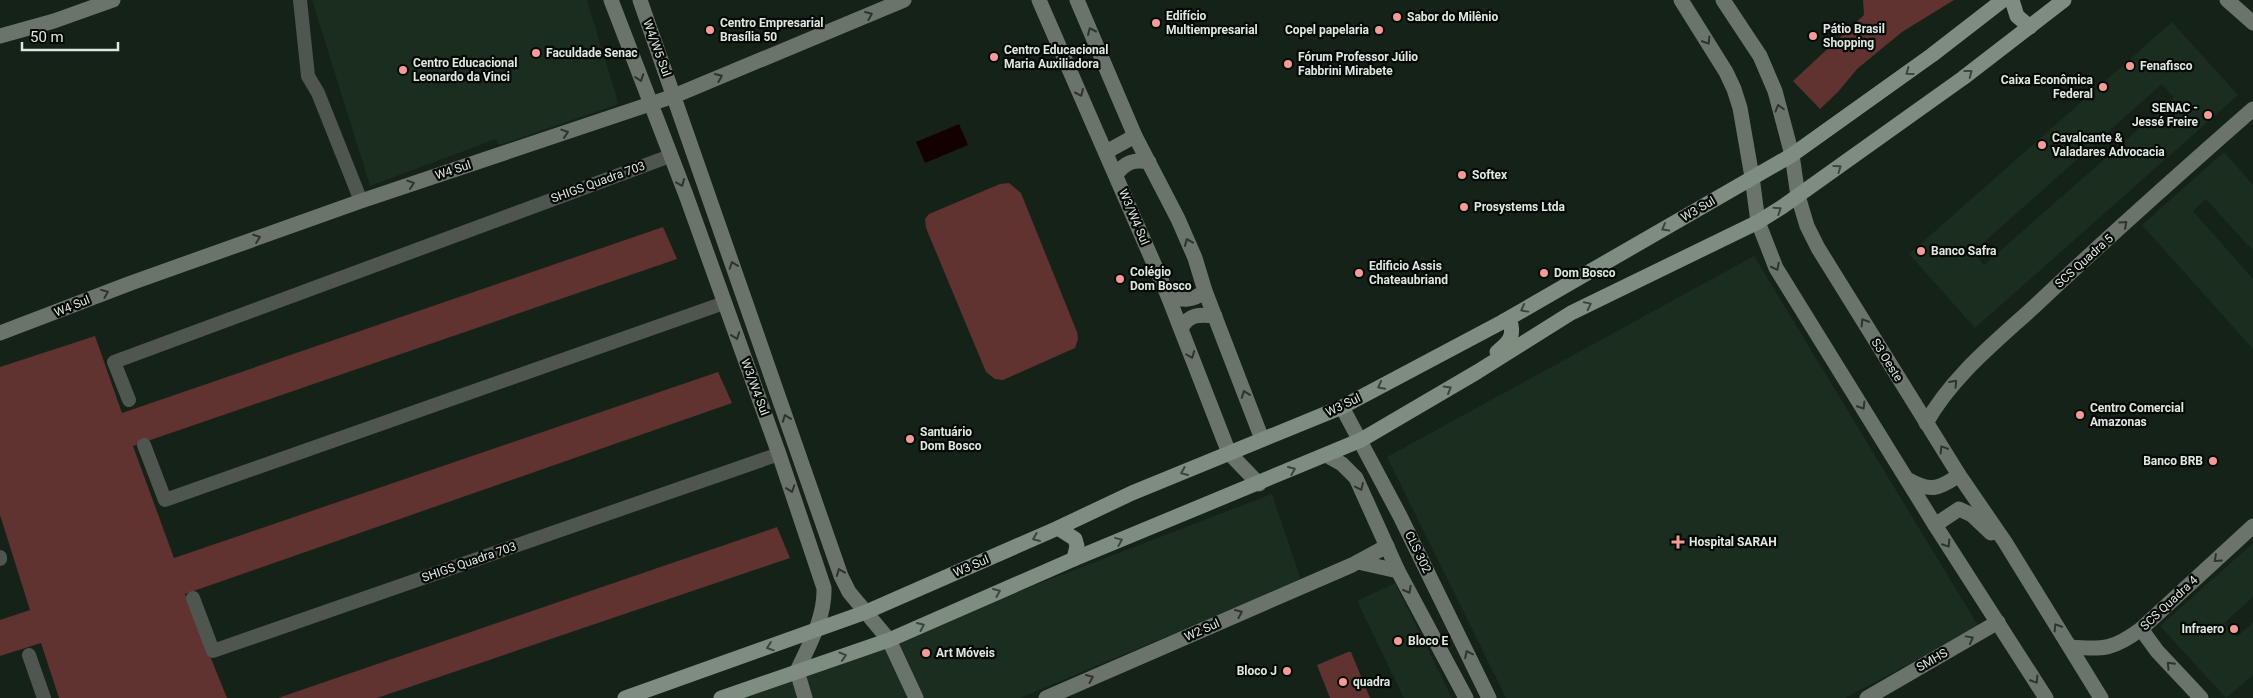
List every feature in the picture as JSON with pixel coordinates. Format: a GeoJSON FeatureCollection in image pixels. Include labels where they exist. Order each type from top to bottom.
{"type":"FeatureCollection","features":[{"type":"Feature","properties":{"kind":"main road"},"geometry":{"type":"LineString","coordinates":[[0,36],[54,21],[113,0]]}},
{"type":"Feature","properties":{"kind":"main road"},"geometry":{"type":"LineString","coordinates":[[611,0],[650,105]]}},
{"type":"Feature","properties":{"kind":"main road","name":"W4/W5 Sul"},"geometry":{"type":"LineString","coordinates":[[640,0],[674,96]]}},
{"type":"Feature","properties":{"kind":"main road","name":"W4 Sul"},"geometry":{"type":"LineString","coordinates":[[0,334],[131,283],[361,201],[650,105],[904,0]]}},
{"type":"Feature","properties":{"kind":"main road","name":"W3/W4 Sul"},"geometry":{"type":"LineString","coordinates":[[1039,0],[1168,296],[1229,453],[1259,484]]}},
{"type":"Feature","properties":{"kind":"main road"},"geometry":{"type":"LineString","coordinates":[[1077,0],[1135,136],[1178,219],[1195,258],[1262,440]]}},
{"type":"Feature","properties":{"kind":"main road"},"geometry":{"type":"LineString","coordinates":[[1681,0],[1726,72],[1734,89],[1740,108],[1758,222],[1776,268],[1935,525],[2046,698]]}},
{"type":"Feature","properties":{"kind":"main road","name":"S3 Oeste"},"geometry":{"type":"LineString","coordinates":[[1723,0],[1760,56],[1775,91],[1792,155],[1798,196],[1807,226],[1818,248],[1926,423],[2005,542],[2102,698]]}},
{"type":"Feature","properties":{"kind":"main road","name":"W3 Sul"},"geometry":{"type":"LineString","coordinates":[[625,698],[866,612],[1058,528],[1132,493],[1342,407],[1504,321],[1792,155],[1932,55],[2003,0]]}},
{"type":"Feature","properties":{"kind":"main road"},"geometry":{"type":"LineString","coordinates":[[2012,0],[2017,16],[2030,27]]}},
{"type":"Feature","properties":{"kind":"main road"},"geometry":{"type":"LineString","coordinates":[[721,698],[889,640],[1074,559],[1259,484],[1361,440],[1571,314],[1758,222],[1798,196],[1963,78],[2064,0]]}},
{"type":"Feature","properties":{"kind":"main road"},"geometry":{"type":"LineString","coordinates":[[2228,0],[2253,23]]}},
{"type":"Feature","properties":{"kind":"main road","name":"W3/W4 Sul"},"geometry":{"type":"LineString","coordinates":[[674,96],[841,576],[849,592],[889,640]]}},
{"type":"Feature","properties":{"kind":"main road","name":"W3/W4 Sul"},"geometry":{"type":"LineString","coordinates":[[650,105],[779,454],[824,588],[824,602],[816,631],[796,671]]}},
{"type":"Feature","properties":{"kind":"main road","name":"SCS Quadra 5"},"geometry":{"type":"LineString","coordinates":[[1926,423],[1945,393],[1963,373],[2069,274],[2253,110]]}},
{"type":"Feature","properties":{"kind":"main road"},"geometry":{"type":"LineString","coordinates":[[1106,152],[1135,136]]}},
{"type":"Feature","properties":{"kind":"main road"},"geometry":{"type":"LineString","coordinates":[[1116,175],[1129,162],[1138,159],[1149,162]]}},
{"type":"Feature","properties":{"kind":"main road"},"geometry":{"type":"LineString","coordinates":[[1168,296],[1186,300],[1194,299],[1206,291]]}},
{"type":"Feature","properties":{"kind":"main road"},"geometry":{"type":"LineString","coordinates":[[1181,329],[1184,322],[1192,316],[1202,314],[1215,316]]}},
{"type":"Feature","properties":{"kind":"main road"},"geometry":{"type":"LineString","coordinates":[[1477,372],[1510,340],[1511,328],[1504,321]]}},
{"type":"Feature","properties":{"kind":"main road"},"geometry":{"type":"LineString","coordinates":[[751,378],[769,371]]}},
{"type":"Feature","properties":{"kind":"main road","name":"CLS 302"},"geometry":{"type":"LineString","coordinates":[[1342,407],[1400,516],[1489,698]]}},
{"type":"Feature","properties":{"kind":"main road","name":"CLS 302"},"geometry":{"type":"LineString","coordinates":[[1326,455],[1342,464],[1356,478],[1398,571],[1466,698]]}},
{"type":"Feature","properties":{"kind":"main road"},"geometry":{"type":"LineString","coordinates":[[1907,479],[1921,487],[1930,489],[1945,485],[1959,475]]}},
{"type":"Feature","properties":{"kind":"main road"},"geometry":{"type":"LineString","coordinates":[[1935,525],[1959,509],[1972,515],[2005,542]]}},
{"type":"Feature","properties":{"kind":"main road"},"geometry":{"type":"LineString","coordinates":[[802,520],[819,514]]}},
{"type":"Feature","properties":{"kind":"main road"},"geometry":{"type":"LineString","coordinates":[[1386,546],[1400,516]]}},
{"type":"Feature","properties":{"kind":"main road","name":"SCS Quadra 4"},"geometry":{"type":"LineString","coordinates":[[2070,648],[2111,647],[2123,642],[2142,629],[2253,526]]}},
{"type":"Feature","properties":{"kind":"main road"},"geometry":{"type":"LineString","coordinates":[[1058,528],[1070,534],[1075,540],[1077,546],[1074,559]]}},
{"type":"Feature","properties":{"kind":"main road","name":"W2 Sul"},"geometry":{"type":"LineString","coordinates":[[1046,698],[1358,562],[1386,546]]}},
{"type":"Feature","properties":{"kind":"main road"},"geometry":{"type":"LineString","coordinates":[[1358,562],[1398,571]]}},
{"type":"Feature","properties":{"kind":"main road","name":"SMHS"},"geometry":{"type":"LineString","coordinates":[[1867,698],[1998,622]]}},
{"type":"Feature","properties":{"kind":"main road"},"geometry":{"type":"LineString","coordinates":[[2142,629],[2157,651],[2201,698]]}},
{"type":"Feature","properties":{"kind":"main road"},"geometry":{"type":"LineString","coordinates":[[889,640],[916,698]]}},
{"type":"Feature","properties":{"kind":"main road"},"geometry":{"type":"LineString","coordinates":[[796,671],[805,698]]}},
{"type":"Feature","properties":{"kind":"street"},"geometry":{"type":"LineString","coordinates":[[300,0],[308,76],[318,93],[361,201]]}},
{"type":"Feature","properties":{"kind":"street","name":"SHIGS Quadra 703"},"geometry":{"type":"LineString","coordinates":[[128,400],[114,362],[670,156]]}},
{"type":"Feature","properties":{"kind":"street"},"geometry":{"type":"LineString","coordinates":[[144,445],[165,500],[724,303]]}},
{"type":"Feature","properties":{"kind":"street","name":"SHIGS Quadra 703"},"geometry":{"type":"LineString","coordinates":[[193,598],[213,651],[779,454]]}},
{"type":"Feature","properties":{"kind":"street"},"geometry":{"type":"LineString","coordinates":[[29,655],[44,698]]}},
{"type":"Feature","properties":{"kind":"shaded area"},"geometry":{"type":"Polygon","coordinates":[[[312,0],[587,0],[618,102],[616,105],[499,145],[496,139],[370,186],[312,0]]]}},
{"type":"Feature","properties":{"kind":"shaded area"},"geometry":{"type":"Polygon","coordinates":[[[1863,0],[1954,0],[1902,32],[1857,69],[1838,92],[1820,109],[1793,81],[1864,15],[1863,0]]]}},
{"type":"Feature","properties":{"kind":"shaded area"},"geometry":{"type":"Polygon","coordinates":[[[2172,22],[2238,95],[1975,328],[1909,254],[2172,22]],[[2162,84],[1973,252],[1984,265],[2174,98],[2162,84]]]}},
{"type":"Feature","properties":{"kind":"shaded area"},"geometry":{"type":"Polygon","coordinates":[[[959,124],[968,145],[925,163],[916,142],[959,124]]]}},
{"type":"Feature","properties":{"kind":"shaded area"},"geometry":{"type":"Polygon","coordinates":[[[2224,152],[2253,185],[2253,251],[2206,199],[2193,211],[2253,279],[2253,349],[2142,225],[2224,152]]]}},
{"type":"Feature","properties":{"kind":"shaded area"},"geometry":{"type":"Polygon","coordinates":[[[1009,183],[1021,193],[1077,332],[1078,339],[1075,348],[1003,380],[995,379],[986,372],[926,228],[925,219],[929,214],[1000,184],[1009,183]]]}},
{"type":"Feature","properties":{"kind":"shaded area"},"geometry":{"type":"Polygon","coordinates":[[[663,227],[677,259],[133,446],[174,558],[718,372],[732,403],[185,594],[227,698],[59,698],[41,643],[0,656],[0,620],[30,610],[0,515],[0,367],[95,336],[122,413],[663,227]]]}},
{"type":"Feature","properties":{"kind":"shaded area","name":"Hospital SARAH"},"geometry":{"type":"Polygon","coordinates":[[[1754,256],[1979,627],[1845,698],[1506,698],[1387,457],[1754,256]]]}},
{"type":"Feature","properties":{"kind":"shaded area"},"geometry":{"type":"Polygon","coordinates":[[[1272,494],[1301,580],[1020,698],[740,698],[1272,494]]]}},
{"type":"Feature","properties":{"kind":"shaded area"},"geometry":{"type":"Polygon","coordinates":[[[777,527],[790,558],[377,698],[278,698],[777,527]]]}},
{"type":"Feature","properties":{"kind":"shaded area"},"geometry":{"type":"Polygon","coordinates":[[[2253,543],[2253,597],[2224,623],[2237,637],[2253,622],[2253,675],[2226,698],[2160,626],[2253,543]]]}},
{"type":"Feature","properties":{"kind":"shaded area","name":"Bloco E"},"geometry":{"type":"Polygon","coordinates":[[[1395,583],[1452,698],[1404,698],[1357,601],[1395,583]]]}},
{"type":"Feature","properties":{"kind":"shaded area","name":"quadra"},"geometry":{"type":"Polygon","coordinates":[[[1351,652],[1370,698],[1330,698],[1317,665],[1351,652]]]}},
{"type":"Feature","properties":{"kind":"place","name":"Sabor do Milênio"},"geometry":{"type":"Point","coordinates":[1397,17]}},
{"type":"Feature","properties":{"kind":"place","name":"Edifício Multiempresarial"},"geometry":{"type":"Point","coordinates":[1156,23]}},
{"type":"Feature","properties":{"kind":"place","name":"Centro Empresarial Brasília 50"},"geometry":{"type":"Point","coordinates":[710,30]}},
{"type":"Feature","properties":{"kind":"place","name":"Copel papelaria"},"geometry":{"type":"Point","coordinates":[1379,30]}},
{"type":"Feature","properties":{"kind":"place","name":"Pátio Brasil Shopping"},"geometry":{"type":"Point","coordinates":[1813,36]}},
{"type":"Feature","properties":{"kind":"place","name":"Faculdade Senac"},"geometry":{"type":"Point","coordinates":[536,53]}},
{"type":"Feature","properties":{"kind":"place","name":"Centro Educacional Maria Auxiliadora"},"geometry":{"type":"Point","coordinates":[994,57]}},
{"type":"Feature","properties":{"kind":"place","name":"Fórum Professor Júlio Fabbrini Mirabete"},"geometry":{"type":"Point","coordinates":[1288,64]}},
{"type":"Feature","properties":{"kind":"place","name":"Fenafisco"},"geometry":{"type":"Point","coordinates":[2130,66]}},
{"type":"Feature","properties":{"kind":"place","name":"Centro Educacional Leonardo da Vinci"},"geometry":{"type":"Point","coordinates":[403,70]}},
{"type":"Feature","properties":{"kind":"place","name":"Caixa Econômica Federal"},"geometry":{"type":"Point","coordinates":[2103,87]}},
{"type":"Feature","properties":{"kind":"place","name":"SENAC - Jessé Freire"},"geometry":{"type":"Point","coordinates":[2208,115]}},
{"type":"Feature","properties":{"kind":"place","name":"Cavalcante & Valadares Advocacia"},"geometry":{"type":"Point","coordinates":[2042,145]}},
{"type":"Feature","properties":{"kind":"place","name":"Softex"},"geometry":{"type":"Point","coordinates":[1462,175]}},
{"type":"Feature","properties":{"kind":"place","name":"Prosystems Ltda"},"geometry":{"type":"Point","coordinates":[1464,207]}},
{"type":"Feature","properties":{"kind":"place","name":"Banco Safra"},"geometry":{"type":"Point","coordinates":[1921,251]}},
{"type":"Feature","properties":{"kind":"place","name":"Edificio Assis Chateaubriand"},"geometry":{"type":"Point","coordinates":[1359,273]}},
{"type":"Feature","properties":{"kind":"place","name":"Dom Bosco"},"geometry":{"type":"Point","coordinates":[1544,273]}},
{"type":"Feature","properties":{"kind":"place","name":"Colégio Dom Bosco"},"geometry":{"type":"Point","coordinates":[1120,279]}},
{"type":"Feature","properties":{"kind":"place","name":"Centro Comercial Amazonas"},"geometry":{"type":"Point","coordinates":[2080,415]}},
{"type":"Feature","properties":{"kind":"place","name":"Santuário Dom Bosco"},"geometry":{"type":"Point","coordinates":[910,439]}},
{"type":"Feature","properties":{"kind":"place","name":"Banco BRB"},"geometry":{"type":"Point","coordinates":[2213,461]}},
{"type":"Feature","properties":{"kind":"place","name":"Hospital SARAH"},"geometry":{"type":"Point","coordinates":[1678,542]}},
{"type":"Feature","properties":{"kind":"place","name":"Infraero"},"geometry":{"type":"Point","coordinates":[2234,629]}},
{"type":"Feature","properties":{"kind":"place","name":"Bloco E"},"geometry":{"type":"Point","coordinates":[1398,641]}},
{"type":"Feature","properties":{"kind":"place","name":"Art Móveis"},"geometry":{"type":"Point","coordinates":[926,653]}},
{"type":"Feature","properties":{"kind":"place","name":"Bloco J"},"geometry":{"type":"Point","coordinates":[1287,671]}},
{"type":"Feature","properties":{"kind":"place","name":"quadra"},"geometry":{"type":"Point","coordinates":[1343,682]}}]}
